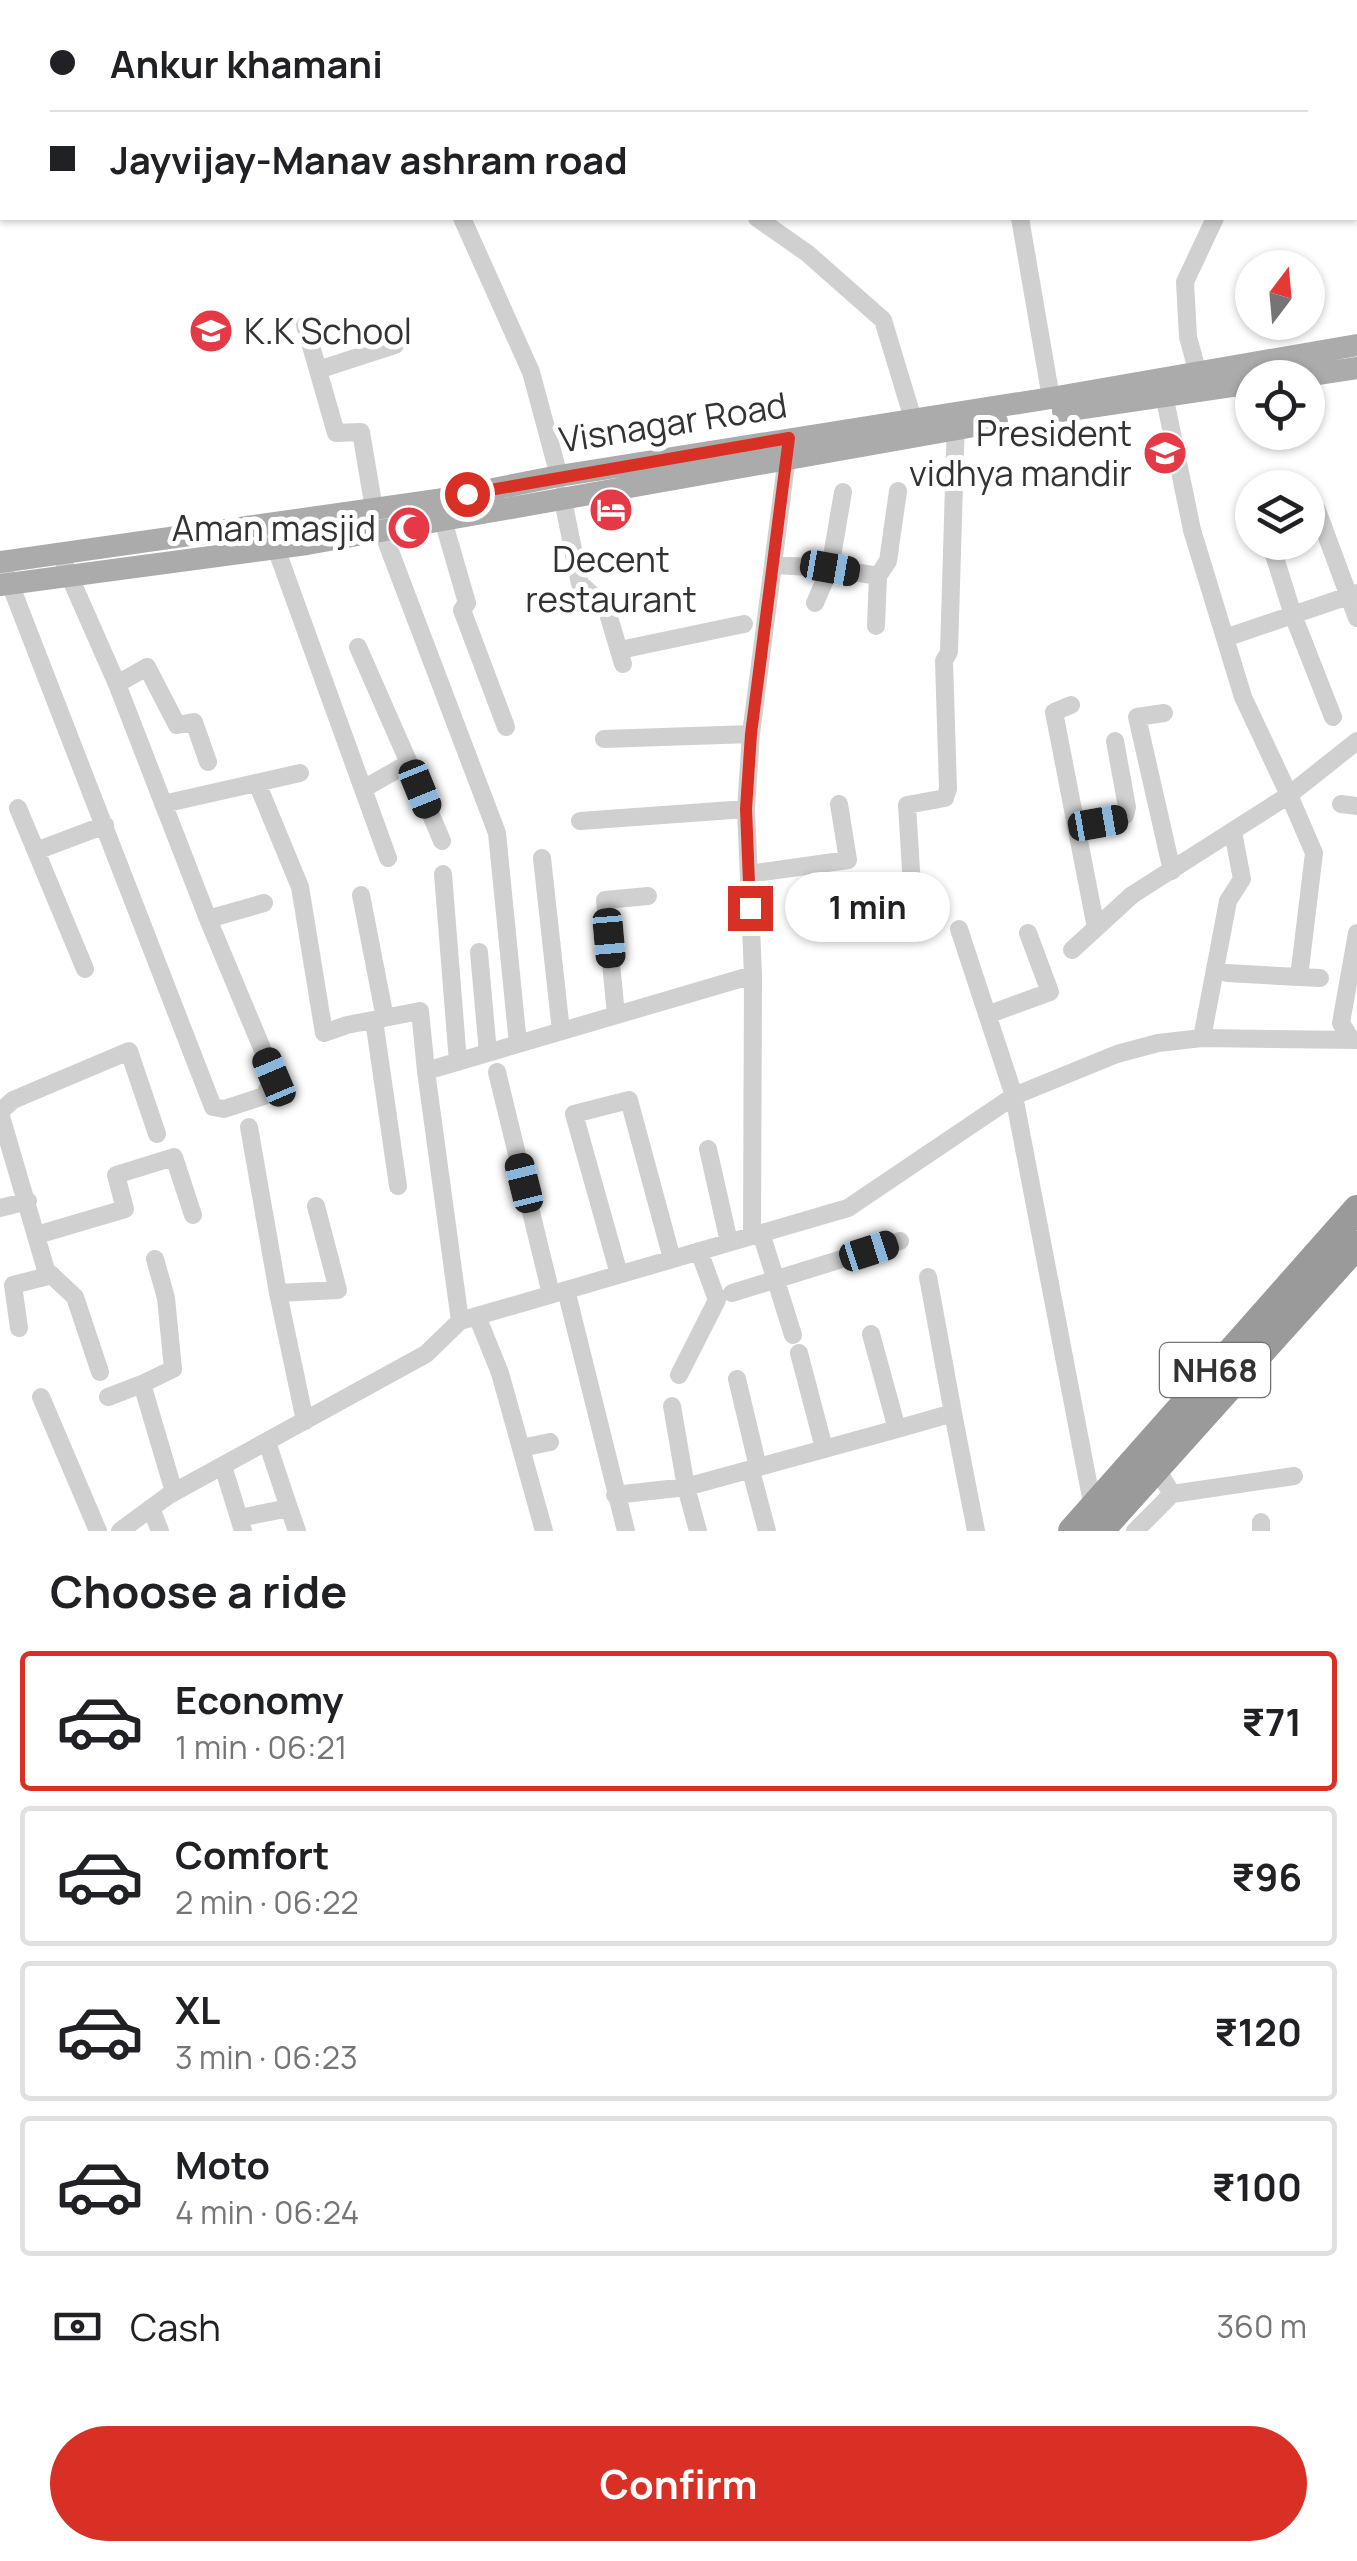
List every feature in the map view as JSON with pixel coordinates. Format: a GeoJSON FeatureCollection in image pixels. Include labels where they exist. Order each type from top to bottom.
{"type":"FeatureCollection","features":[{"type":"Feature","properties":{"kind":"highway","name":"NH68"},"geometry":{"type":"LineString","coordinates":[[1072,1531],[1096,1519],[1357,1208]]}},
{"type":"Feature","properties":{"kind":"highway"},"geometry":{"type":"LineString","coordinates":[[1096,1519],[1156,1468],[1357,1245]]}},
{"type":"Feature","properties":{"kind":"main road","name":"Visnagar Road"},"geometry":{"type":"LineString","coordinates":[[3,573],[60,552],[267,525],[378,520],[788,449],[914,419],[956,421],[1051,398],[1163,388],[1197,370],[1357,345]]}},
{"type":"Feature","properties":{"kind":"main road"},"geometry":{"type":"LineString","coordinates":[[1325,373],[1357,368]]}},
{"type":"Feature","properties":{"kind":"main road"},"geometry":{"type":"LineString","coordinates":[[788,449],[1163,388],[1235,384]]}},
{"type":"Feature","properties":{"kind":"main road"},"geometry":{"type":"LineString","coordinates":[[3,573],[68,576],[276,548],[378,520],[443,520],[561,490]]}},
{"type":"Feature","properties":{"kind":"street"},"geometry":{"type":"LineString","coordinates":[[463,220],[531,372],[580,584],[606,606],[622,657],[744,624]]}},
{"type":"Feature","properties":{"kind":"street"},"geometry":{"type":"LineString","coordinates":[[760,220],[807,253],[882,320],[914,419]]}},
{"type":"Feature","properties":{"kind":"street"},"geometry":{"type":"LineString","coordinates":[[1020,220],[1051,398]]}},
{"type":"Feature","properties":{"kind":"street"},"geometry":{"type":"LineString","coordinates":[[1197,370],[1188,337],[1186,282],[1214,220]]}},
{"type":"Feature","properties":{"kind":"street"},"geometry":{"type":"LineString","coordinates":[[305,325],[336,433],[361,432],[378,520],[497,833],[518,1044]]}},
{"type":"Feature","properties":{"kind":"street"},"geometry":{"type":"LineString","coordinates":[[318,370],[395,345]]}},
{"type":"Feature","properties":{"kind":"street"},"geometry":{"type":"LineString","coordinates":[[1163,388],[1192,530],[1243,697],[1314,853],[1299,976]]}},
{"type":"Feature","properties":{"kind":"street"},"geometry":{"type":"LineString","coordinates":[[913,903],[906,805],[944,798],[948,790],[944,661],[950,652],[956,421]]}},
{"type":"Feature","properties":{"kind":"street"},"geometry":{"type":"LineString","coordinates":[[788,449],[751,734],[746,809],[757,1234],[777,1282],[824,1448]]}},
{"type":"Feature","properties":{"kind":"street"},"geometry":{"type":"LineString","coordinates":[[876,626],[878,576],[888,562],[898,491]]}},
{"type":"Feature","properties":{"kind":"street"},"geometry":{"type":"LineString","coordinates":[[815,602],[830,568],[843,492]]}},
{"type":"Feature","properties":{"kind":"street"},"geometry":{"type":"LineString","coordinates":[[443,520],[468,603],[462,610],[506,727]]}},
{"type":"Feature","properties":{"kind":"street"},"geometry":{"type":"LineString","coordinates":[[267,525],[388,858]]}},
{"type":"Feature","properties":{"kind":"street"},"geometry":{"type":"LineString","coordinates":[[1325,529],[1353,594],[1357,618]]}},
{"type":"Feature","properties":{"kind":"street"},"geometry":{"type":"LineString","coordinates":[[3,573],[105,826],[206,1093],[213,1107],[224,1109],[264,1096],[274,1077],[60,552]]}},
{"type":"Feature","properties":{"kind":"street"},"geometry":{"type":"LineString","coordinates":[[1276,560],[1293,615],[1334,716]]}},
{"type":"Feature","properties":{"kind":"street"},"geometry":{"type":"LineString","coordinates":[[774,565],[878,576]]}},
{"type":"Feature","properties":{"kind":"street"},"geometry":{"type":"LineString","coordinates":[[1225,638],[1353,594]]}},
{"type":"Feature","properties":{"kind":"street"},"geometry":{"type":"LineString","coordinates":[[358,647],[442,841]]}},
{"type":"Feature","properties":{"kind":"street"},"geometry":{"type":"LineString","coordinates":[[117,684],[147,667],[176,725],[194,722],[208,762]]}},
{"type":"Feature","properties":{"kind":"street"},"geometry":{"type":"LineString","coordinates":[[1071,705],[1054,712],[1096,928]]}},
{"type":"Feature","properties":{"kind":"street"},"geometry":{"type":"LineString","coordinates":[[1164,713],[1137,718],[1172,871]]}},
{"type":"Feature","properties":{"kind":"street"},"geometry":{"type":"LineString","coordinates":[[604,739],[751,734]]}},
{"type":"Feature","properties":{"kind":"street"},"geometry":{"type":"LineString","coordinates":[[1072,950],[1132,895],[1290,795],[1357,740]]}},
{"type":"Feature","properties":{"kind":"street"},"geometry":{"type":"LineString","coordinates":[[1076,827],[1125,816],[1127,808],[1115,741]]}},
{"type":"Feature","properties":{"kind":"street"},"geometry":{"type":"LineString","coordinates":[[363,789],[409,763]]}},
{"type":"Feature","properties":{"kind":"street"},"geometry":{"type":"LineString","coordinates":[[163,804],[300,773]]}},
{"type":"Feature","properties":{"kind":"street"},"geometry":{"type":"LineString","coordinates":[[257,783],[300,887],[324,1033],[420,1012],[426,1071],[468,1318],[500,1373],[544,1531]]}},
{"type":"Feature","properties":{"kind":"street"},"geometry":{"type":"LineString","coordinates":[[839,804],[854,880]]}},
{"type":"Feature","properties":{"kind":"street"},"geometry":{"type":"LineString","coordinates":[[18,808],[86,969]]}},
{"type":"Feature","properties":{"kind":"street"},"geometry":{"type":"LineString","coordinates":[[580,821],[746,809]]}},
{"type":"Feature","properties":{"kind":"street"},"geometry":{"type":"LineString","coordinates":[[36,851],[105,826]]}},
{"type":"Feature","properties":{"kind":"street"},"geometry":{"type":"LineString","coordinates":[[1202,1038],[1228,900],[1242,879],[1234,832]]}},
{"type":"Feature","properties":{"kind":"street"},"geometry":{"type":"LineString","coordinates":[[542,858],[561,1031]]}},
{"type":"Feature","properties":{"kind":"street"},"geometry":{"type":"LineString","coordinates":[[749,874],[848,860]]}},
{"type":"Feature","properties":{"kind":"street"},"geometry":{"type":"LineString","coordinates":[[443,874],[458,1062]]}},
{"type":"Feature","properties":{"kind":"street"},"geometry":{"type":"LineString","coordinates":[[362,895],[398,1186]]}},
{"type":"Feature","properties":{"kind":"street"},"geometry":{"type":"LineString","coordinates":[[616,1015],[606,900],[648,896]]}},
{"type":"Feature","properties":{"kind":"street"},"geometry":{"type":"LineString","coordinates":[[208,920],[264,903]]}},
{"type":"Feature","properties":{"kind":"street"},"geometry":{"type":"LineString","coordinates":[[959,929],[1014,1096],[1096,1519]]}},
{"type":"Feature","properties":{"kind":"street"},"geometry":{"type":"LineString","coordinates":[[1353,1039],[1341,1022],[1357,932]]}},
{"type":"Feature","properties":{"kind":"street"},"geometry":{"type":"LineString","coordinates":[[987,1015],[1050,992],[1028,934]]}},
{"type":"Feature","properties":{"kind":"street"},"geometry":{"type":"LineString","coordinates":[[478,952],[488,1052]]}},
{"type":"Feature","properties":{"kind":"street"},"geometry":{"type":"LineString","coordinates":[[1226,973],[1320,978]]}},
{"type":"Feature","properties":{"kind":"street"},"geometry":{"type":"LineString","coordinates":[[426,1071],[753,975]]}},
{"type":"Feature","properties":{"kind":"street"},"geometry":{"type":"LineString","coordinates":[[120,1531],[174,1492],[426,1354],[468,1318],[848,1208],[1014,1096],[1117,1054],[1158,1043],[1202,1038],[1353,1039]]}},
{"type":"Feature","properties":{"kind":"street"},"geometry":{"type":"LineString","coordinates":[[100,1372],[75,1297],[46,1270],[0,1112],[13,1100],[129,1051],[157,1134]]}},
{"type":"Feature","properties":{"kind":"street"},"geometry":{"type":"LineString","coordinates":[[497,1072],[626,1531]]}},
{"type":"Feature","properties":{"kind":"street"},"geometry":{"type":"LineString","coordinates":[[619,1274],[574,1114],[629,1100],[672,1259]]}},
{"type":"Feature","properties":{"kind":"street"},"geometry":{"type":"LineString","coordinates":[[249,1126],[305,1420]]}},
{"type":"Feature","properties":{"kind":"street"},"geometry":{"type":"LineString","coordinates":[[708,1148],[729,1242]]}},
{"type":"Feature","properties":{"kind":"street"},"geometry":{"type":"LineString","coordinates":[[37,1235],[126,1209],[116,1175],[174,1157],[193,1215]]}},
{"type":"Feature","properties":{"kind":"street"},"geometry":{"type":"LineString","coordinates":[[0,1208],[28,1201]]}},
{"type":"Feature","properties":{"kind":"street"},"geometry":{"type":"LineString","coordinates":[[278,1293],[338,1290],[316,1206]]}},
{"type":"Feature","properties":{"kind":"street"},"geometry":{"type":"LineString","coordinates":[[732,1293],[900,1241]]}},
{"type":"Feature","properties":{"kind":"street"},"geometry":{"type":"LineString","coordinates":[[679,1375],[718,1300],[699,1251]]}},
{"type":"Feature","properties":{"kind":"street"},"geometry":{"type":"LineString","coordinates":[[108,1396],[173,1369],[166,1298],[155,1259]]}},
{"type":"Feature","properties":{"kind":"street"},"geometry":{"type":"LineString","coordinates":[[19,1328],[13,1286],[52,1275]]}},
{"type":"Feature","properties":{"kind":"street"},"geometry":{"type":"LineString","coordinates":[[928,1277],[976,1531]]}},
{"type":"Feature","properties":{"kind":"street"},"geometry":{"type":"LineString","coordinates":[[871,1334],[896,1429]]}},
{"type":"Feature","properties":{"kind":"street"},"geometry":{"type":"LineString","coordinates":[[737,1379],[767,1531]]}},
{"type":"Feature","properties":{"kind":"street"},"geometry":{"type":"LineString","coordinates":[[142,1384],[174,1492]]}},
{"type":"Feature","properties":{"kind":"street"},"geometry":{"type":"LineString","coordinates":[[41,1397],[98,1531]]}},
{"type":"Feature","properties":{"kind":"street"},"geometry":{"type":"LineString","coordinates":[[672,1406],[698,1531]]}},
{"type":"Feature","properties":{"kind":"street"},"geometry":{"type":"LineString","coordinates":[[615,1495],[686,1487],[953,1414]]}},
{"type":"Feature","properties":{"kind":"street"},"geometry":{"type":"LineString","coordinates":[[266,1442],[296,1531]]}},
{"type":"Feature","properties":{"kind":"street"},"geometry":{"type":"LineString","coordinates":[[520,1448],[550,1442]]}},
{"type":"Feature","properties":{"kind":"street"},"geometry":{"type":"LineString","coordinates":[[222,1466],[240,1524],[288,1508]]}},
{"type":"Feature","properties":{"kind":"street"},"geometry":{"type":"LineString","coordinates":[[1156,1468],[1172,1494]]}},
{"type":"Feature","properties":{"kind":"street"},"geometry":{"type":"LineString","coordinates":[[1135,1531],[1172,1494],[1294,1476]]}},
{"type":"Feature","properties":{"kind":"street"},"geometry":{"type":"LineString","coordinates":[[151,1508],[160,1531]]}},
{"type":"Feature","properties":{"kind":"place","name":"K.K School"},"geometry":{"type":"Point","coordinates":[211,331]}},
{"type":"Feature","properties":{"kind":"place","name":"President vidhya mandir"},"geometry":{"type":"Point","coordinates":[1165,453]}},
{"type":"Feature","properties":{"kind":"place","name":"Decent restaurant"},"geometry":{"type":"Point","coordinates":[611,510]}},
{"type":"Feature","properties":{"kind":"place","name":"Aman masjid"},"geometry":{"type":"Point","coordinates":[409,528]}},
{"type":"Feature","properties":{"kind":"route"},"geometry":{"type":"LineString","coordinates":[[467,494],[789,438],[751,734],[746,809],[750,908]]}}]}
